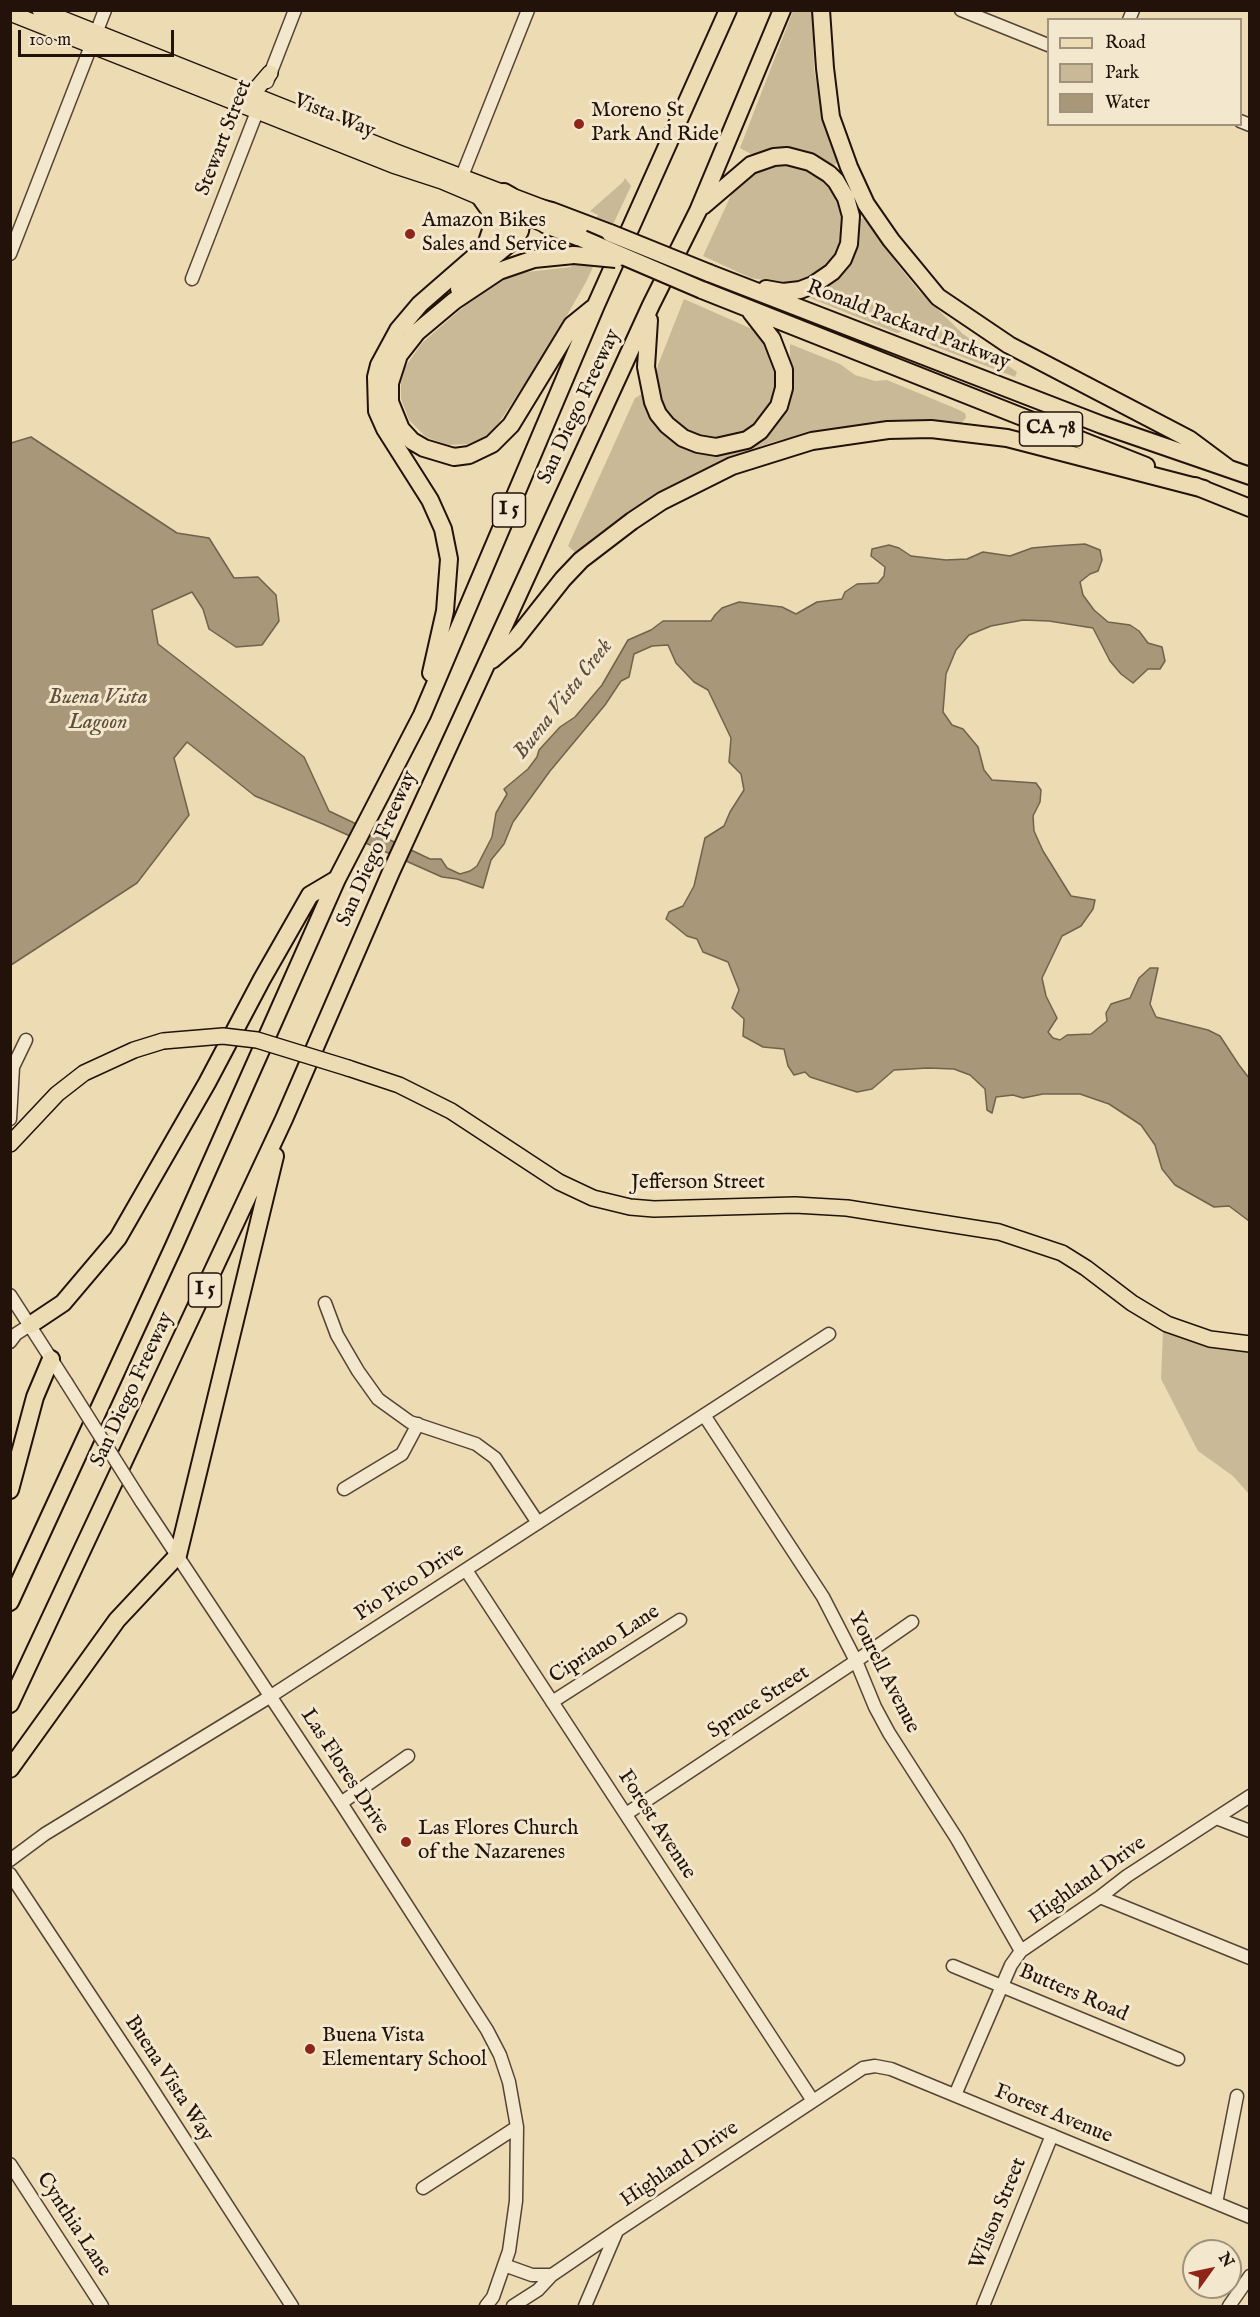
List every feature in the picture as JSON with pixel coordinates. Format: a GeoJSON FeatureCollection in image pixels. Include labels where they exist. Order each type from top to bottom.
{"type":"FeatureCollection","features":[{"type":"Feature","properties":{"kind":"highway","name":"San Diego Freeway"},"geometry":{"type":"LineString","coordinates":[[10,1602],[174,1246],[337,879],[422,715],[596,305],[728,10]]}},
{"type":"Feature","properties":{"kind":"highway","name":"San Diego Freeway"},"geometry":{"type":"LineString","coordinates":[[10,1704],[284,1119],[391,872],[651,305],[698,211],[782,10]]}},
{"type":"Feature","properties":{"kind":"highway"},"geometry":{"type":"LineString","coordinates":[[820,10],[831,117],[849,167],[866,204],[897,247],[938,297],[1009,345],[1189,439],[1228,468]]}},
{"type":"Feature","properties":{"kind":"highway"},"geometry":{"type":"LineString","coordinates":[[698,211],[751,165],[774,157],[788,156],[815,164],[829,174],[842,190],[849,207],[852,226],[846,252],[832,272],[820,281],[800,290],[783,292],[744,286]]}},
{"type":"Feature","properties":{"kind":"highway"},"geometry":{"type":"LineString","coordinates":[[454,301],[459,288],[467,279],[516,238],[520,231],[523,215],[511,196],[504,192]]}},
{"type":"Feature","properties":{"kind":"highway"},"geometry":{"type":"LineString","coordinates":[[480,197],[490,211],[493,224],[493,230],[486,246]]}},
{"type":"Feature","properties":{"kind":"highway"},"geometry":{"type":"LineString","coordinates":[[422,715],[445,610],[449,559],[442,529],[430,500],[385,429],[377,411],[376,377],[386,350],[398,330],[420,304],[533,208],[549,218]]}},
{"type":"Feature","properties":{"kind":"highway","name":"Vista Way"},"geometry":{"type":"LineString","coordinates":[[549,218],[586,232],[640,264]]}},
{"type":"Feature","properties":{"kind":"highway","name":"Ronald Packard Parkway"},"geometry":{"type":"LineString","coordinates":[[586,232],[709,273],[1102,425],[1250,476]]}},
{"type":"Feature","properties":{"kind":"highway"},"geometry":{"type":"LineString","coordinates":[[596,305],[572,325],[511,425],[492,444],[469,455],[454,457],[424,448],[412,441],[401,429],[390,402],[390,383],[396,362],[417,332],[454,301],[488,277],[511,266],[534,259],[574,255],[611,258],[640,264]]}},
{"type":"Feature","properties":{"kind":"highway","name":"Ronald Packard Parkway"},"geometry":{"type":"LineString","coordinates":[[640,264],[1250,508]]}},
{"type":"Feature","properties":{"kind":"highway"},"geometry":{"type":"LineString","coordinates":[[651,305],[646,367],[655,408],[667,425],[683,438],[716,447],[747,440],[760,431],[779,406],[784,388],[784,370],[779,352],[772,339],[748,309]]}},
{"type":"Feature","properties":{"kind":"highway"},"geometry":{"type":"LineString","coordinates":[[487,664],[514,641],[563,579],[581,561],[632,521],[662,501],[732,466],[812,441],[843,435],[931,429],[1007,438],[1204,489]]}},
{"type":"Feature","properties":{"kind":"highway"},"geometry":{"type":"LineString","coordinates":[[30,1325],[63,1303],[118,1238],[207,1083],[310,895],[337,879]]}},
{"type":"Feature","properties":{"kind":"highway"},"geometry":{"type":"LineString","coordinates":[[10,1769],[117,1620],[178,1555],[284,1119]]}},
{"type":"Feature","properties":{"kind":"highway"},"geometry":{"type":"LineString","coordinates":[[10,1490],[35,1397],[51,1359]]}},
{"type":"Feature","properties":{"kind":"main road","name":"Vista Way"},"geometry":{"type":"LineString","coordinates":[[40,10],[94,38],[394,158],[423,173],[523,215]]}},
{"type":"Feature","properties":{"kind":"main road","name":"Vista Way"},"geometry":{"type":"LineString","coordinates":[[10,13],[94,38],[247,93],[260,105]]}},
{"type":"Feature","properties":{"kind":"main road"},"geometry":{"type":"LineString","coordinates":[[247,93],[258,87],[270,73]]}},
{"type":"Feature","properties":{"kind":"main road","name":"Vista Way"},"geometry":{"type":"LineString","coordinates":[[394,158],[462,176],[504,192],[549,218]]}},
{"type":"Feature","properties":{"kind":"main road","name":"Jefferson Street"},"geometry":{"type":"LineString","coordinates":[[10,1144],[57,1094],[84,1073],[134,1050],[162,1041],[223,1036],[257,1040],[399,1085],[451,1111],[558,1182],[593,1198],[630,1207],[654,1209],[795,1205],[847,1209],[999,1232],[1062,1253],[1132,1303],[1167,1324],[1210,1339],[1250,1344]]}},
{"type":"Feature","properties":{"kind":"street"},"geometry":{"type":"LineString","coordinates":[[10,254],[105,10]]}},
{"type":"Feature","properties":{"kind":"street","name":"Stewart Street"},"geometry":{"type":"LineString","coordinates":[[192,279],[295,10]]}},
{"type":"Feature","properties":{"kind":"street"},"geometry":{"type":"LineString","coordinates":[[462,176],[528,10]]}},
{"type":"Feature","properties":{"kind":"street"},"geometry":{"type":"LineString","coordinates":[[961,10],[1047,45]]}},
{"type":"Feature","properties":{"kind":"street"},"geometry":{"type":"LineString","coordinates":[[10,1119],[13,1067],[26,1040]]}},
{"type":"Feature","properties":{"kind":"street","name":"Las Flores Drive"},"geometry":{"type":"LineString","coordinates":[[10,1296],[141,1501],[272,1696],[487,2030],[500,2055],[509,2082],[517,2127],[516,2201],[509,2251],[493,2297],[486,2307]]}},
{"type":"Feature","properties":{"kind":"street"},"geometry":{"type":"LineString","coordinates":[[325,1303],[337,1335],[378,1399],[410,1422],[476,1444],[495,1458],[538,1523]]}},
{"type":"Feature","properties":{"kind":"street"},"geometry":{"type":"LineString","coordinates":[[10,1342],[16,1334],[30,1325]]}},
{"type":"Feature","properties":{"kind":"street","name":"Pio Pico Drive"},"geometry":{"type":"LineString","coordinates":[[10,1860],[45,1834],[272,1696],[829,1334]]}},
{"type":"Feature","properties":{"kind":"street","name":"Yourell Avenue"},"geometry":{"type":"LineString","coordinates":[[704,1415],[823,1597],[889,1733],[957,1839],[1021,1951]]}},
{"type":"Feature","properties":{"kind":"street"},"geometry":{"type":"LineString","coordinates":[[344,1489],[402,1454],[418,1424]]}},
{"type":"Feature","properties":{"kind":"street","name":"Forest Avenue"},"geometry":{"type":"LineString","coordinates":[[466,1570],[813,2101]]}},
{"type":"Feature","properties":{"kind":"street","name":"Cipriano Lane"},"geometry":{"type":"LineString","coordinates":[[552,1702],[680,1620]]}},
{"type":"Feature","properties":{"kind":"street","name":"Spruce Street"},"geometry":{"type":"LineString","coordinates":[[626,1814],[912,1622]]}},
{"type":"Feature","properties":{"kind":"street"},"geometry":{"type":"LineString","coordinates":[[341,1803],[408,1756]]}},
{"type":"Feature","properties":{"kind":"street","name":"Highland Drive"},"geometry":{"type":"LineString","coordinates":[[955,2095],[1011,1965],[1021,1951],[1127,1876],[1250,1796]]}},
{"type":"Feature","properties":{"kind":"street"},"geometry":{"type":"LineString","coordinates":[[1216,1818],[1250,1831]]}},
{"type":"Feature","properties":{"kind":"street","name":"Buena Vista Way"},"geometry":{"type":"LineString","coordinates":[[10,1874],[292,2307]]}},
{"type":"Feature","properties":{"kind":"street"},"geometry":{"type":"LineString","coordinates":[[1100,1897],[1250,1958]]}},
{"type":"Feature","properties":{"kind":"street","name":"Butters Road"},"geometry":{"type":"LineString","coordinates":[[953,1966],[1178,2059]]}},
{"type":"Feature","properties":{"kind":"street","name":"Forest Avenue"},"geometry":{"type":"LineString","coordinates":[[875,2066],[891,2069],[1250,2217]]}},
{"type":"Feature","properties":{"kind":"street","name":"Highland Drive"},"geometry":{"type":"LineString","coordinates":[[513,2307],[538,2290],[552,2275],[618,2230],[863,2068],[875,2066]]}},
{"type":"Feature","properties":{"kind":"street"},"geometry":{"type":"LineString","coordinates":[[1216,2203],[1237,2096]]}},
{"type":"Feature","properties":{"kind":"street"},"geometry":{"type":"LineString","coordinates":[[423,2188],[517,2127]]}},
{"type":"Feature","properties":{"kind":"street","name":"Wilson Street"},"geometry":{"type":"LineString","coordinates":[[983,2307],[1052,2135]]}},
{"type":"Feature","properties":{"kind":"street","name":"Cynthia Lane"},"geometry":{"type":"LineString","coordinates":[[10,2164],[102,2307]]}},
{"type":"Feature","properties":{"kind":"street"},"geometry":{"type":"LineString","coordinates":[[585,2307],[618,2230]]}},
{"type":"Feature","properties":{"kind":"street"},"geometry":{"type":"LineString","coordinates":[[504,2265],[532,2275],[552,2275]]}},
{"type":"Feature","properties":{"kind":"street"},"geometry":{"type":"LineString","coordinates":[[1229,2307],[1250,2276]]}},
{"type":"Feature","properties":{"kind":"green space"},"geometry":{"type":"Polygon","coordinates":[[[793,11],[812,11],[814,69],[821,105],[839,162],[832,166],[817,155],[801,149],[775,148],[753,155],[740,148],[793,11]]]}},
{"type":"Feature","properties":{"kind":"green space"},"geometry":{"type":"Polygon","coordinates":[[[772,165],[792,165],[813,172],[829,183],[844,211],[841,245],[836,257],[818,275],[794,285],[751,278],[703,256],[733,191],[748,175],[772,165]]]}},
{"type":"Feature","properties":{"kind":"green space"},"geometry":{"type":"Polygon","coordinates":[[[625,178],[631,186],[586,282],[549,347],[496,427],[486,436],[468,444],[448,445],[426,437],[409,420],[401,399],[401,383],[405,367],[422,343],[499,279],[518,273],[571,267],[598,215],[590,211],[625,178]]]}},
{"type":"Feature","properties":{"kind":"green space"},"geometry":{"type":"Polygon","coordinates":[[[865,218],[918,290],[963,334],[1017,372],[1015,377],[931,345],[927,339],[907,330],[897,333],[810,298],[811,294],[823,288],[858,219],[865,218]]]}},
{"type":"Feature","properties":{"kind":"green space"},"geometry":{"type":"Polygon","coordinates":[[[684,299],[752,329],[771,350],[778,386],[771,405],[761,420],[746,433],[721,440],[691,435],[669,418],[659,398],[656,378],[658,365],[684,299]]]}},
{"type":"Feature","properties":{"kind":"green space"},"geometry":{"type":"Polygon","coordinates":[[[790,344],[840,364],[855,375],[875,381],[887,380],[957,409],[965,413],[966,418],[961,423],[928,422],[798,439],[797,436],[773,442],[722,460],[670,486],[613,524],[577,554],[568,546],[635,398],[642,394],[646,397],[652,413],[726,453],[738,450],[790,389],[790,344]]]}},
{"type":"Feature","properties":{"kind":"green space"},"geometry":{"type":"Polygon","coordinates":[[[1163,1331],[1207,1345],[1249,1351],[1249,1494],[1233,1476],[1198,1451],[1161,1379],[1163,1331]]]}},
{"type":"Feature","properties":{"kind":"water","name":"Buena Vista Lagoon"},"geometry":{"type":"Polygon","coordinates":[[[31,437],[177,533],[209,538],[234,578],[258,577],[276,595],[279,621],[262,645],[236,647],[209,629],[203,609],[192,592],[152,610],[158,644],[304,757],[329,811],[430,859],[441,859],[447,868],[460,874],[477,866],[492,837],[496,813],[507,794],[504,789],[528,769],[539,750],[560,727],[575,717],[602,685],[628,640],[651,630],[663,621],[711,621],[722,608],[739,602],[782,607],[796,614],[817,602],[842,599],[845,592],[857,584],[878,583],[884,576],[885,567],[871,556],[872,549],[889,545],[911,556],[946,560],[967,559],[983,552],[1010,556],[1032,548],[1054,546],[1085,544],[1100,550],[1102,560],[1098,571],[1080,582],[1083,595],[1094,610],[1108,622],[1130,625],[1139,631],[1148,643],[1162,647],[1165,661],[1160,669],[1148,669],[1133,683],[1110,661],[1093,628],[1049,621],[1023,620],[991,626],[969,635],[956,650],[946,674],[943,712],[952,725],[963,729],[978,747],[984,770],[992,780],[1036,783],[1041,790],[1040,802],[1033,816],[1034,831],[1043,851],[1071,896],[1095,900],[1093,909],[1081,926],[1062,936],[1042,978],[1046,996],[1057,1018],[1048,1032],[1053,1038],[1060,1040],[1067,1035],[1091,1034],[1107,1021],[1106,1013],[1111,1004],[1130,998],[1139,978],[1150,968],[1158,968],[1150,1004],[1156,1017],[1208,1030],[1220,1036],[1249,1078],[1249,1221],[1229,1206],[1214,1207],[1175,1185],[1162,1169],[1155,1145],[1141,1125],[1109,1104],[1080,1094],[1043,1094],[1023,1098],[1013,1095],[996,1097],[992,1113],[987,1110],[985,1089],[970,1075],[954,1069],[894,1070],[872,1089],[857,1092],[810,1077],[805,1072],[794,1075],[788,1066],[784,1049],[763,1047],[743,1036],[744,1019],[732,1008],[739,990],[728,962],[703,952],[697,939],[687,936],[666,919],[669,912],[683,906],[694,886],[705,838],[724,826],[744,790],[741,774],[729,762],[731,738],[708,690],[694,682],[676,663],[668,645],[652,646],[634,654],[629,677],[621,681],[605,705],[550,771],[513,822],[504,844],[491,860],[483,888],[457,879],[442,877],[255,796],[187,742],[174,758],[189,815],[137,883],[11,965],[11,443],[31,437]]]}},
{"type":"Feature","properties":{"kind":"place","name":"Moreno St Park And Ride"},"geometry":{"type":"Point","coordinates":[579,124]}},
{"type":"Feature","properties":{"kind":"place","name":"Amazon Bikes Sales and Service"},"geometry":{"type":"Point","coordinates":[410,234]}},
{"type":"Feature","properties":{"kind":"place","name":"Las Flores Church of the Nazarenes"},"geometry":{"type":"Point","coordinates":[406,1842]}},
{"type":"Feature","properties":{"kind":"place","name":"Buena Vista Elementary School"},"geometry":{"type":"Point","coordinates":[310,2049]}},
{"type":"Feature","properties":{"kind":"water label","name":"Buena Vista Creek"},"geometry":{"type":"Point","coordinates":[564,700]}}]}
